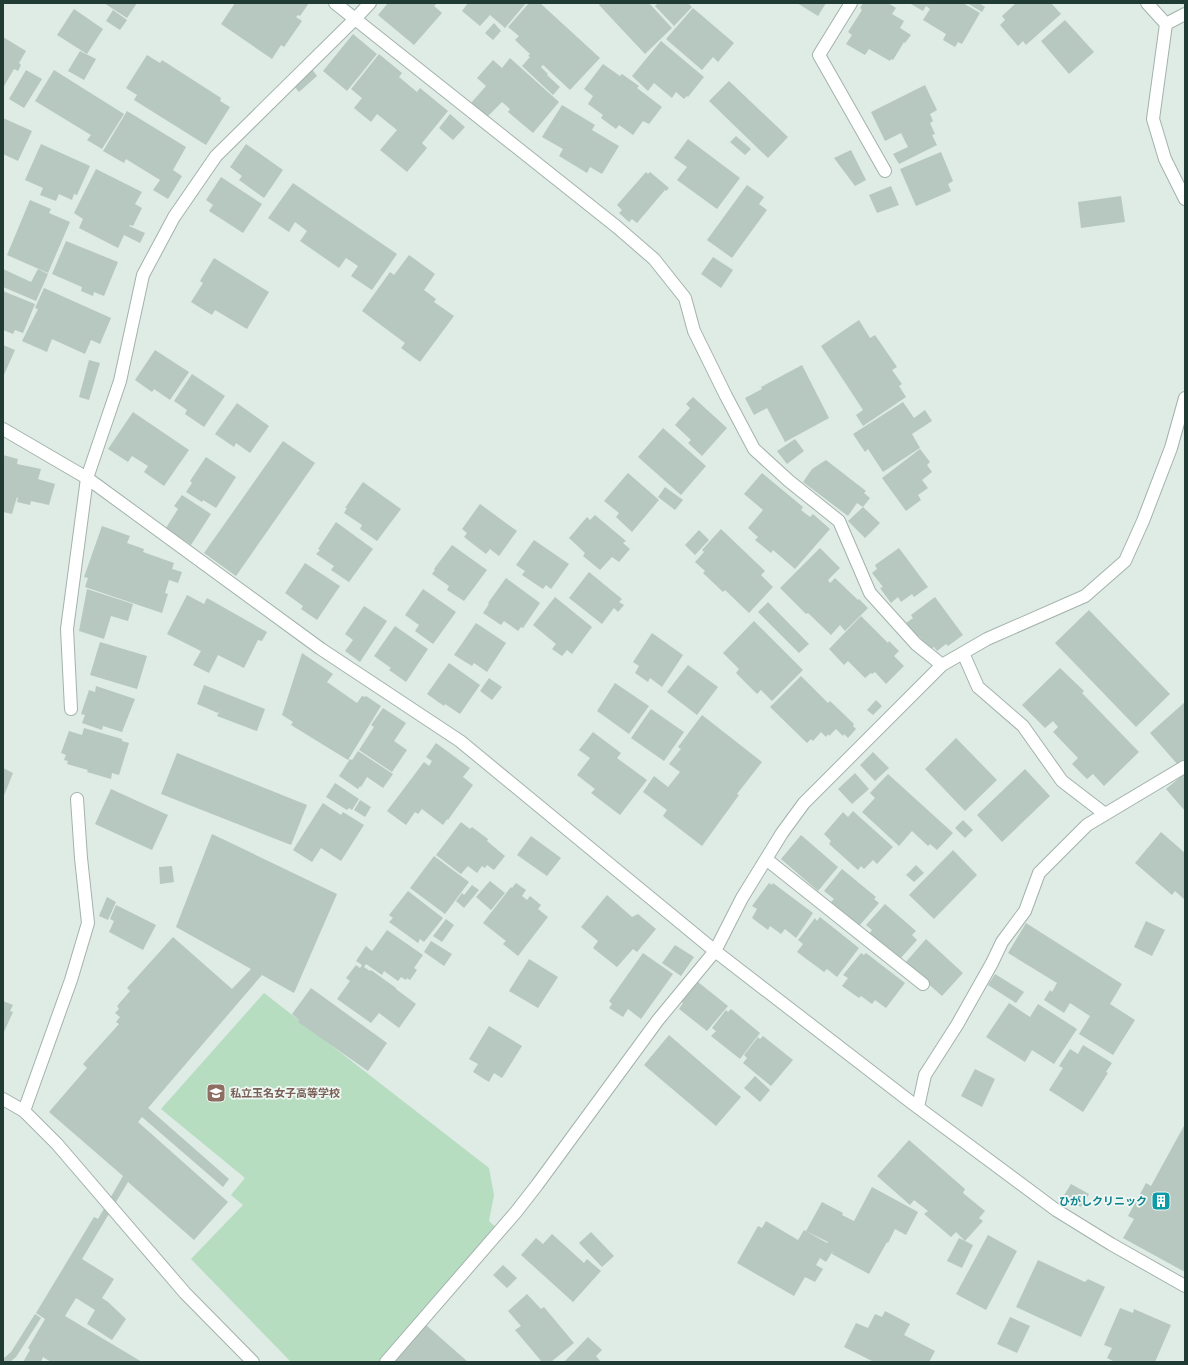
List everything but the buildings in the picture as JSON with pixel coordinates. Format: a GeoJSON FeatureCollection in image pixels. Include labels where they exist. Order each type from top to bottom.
{"type":"FeatureCollection","features":[{"type":"Feature","properties":{"kind":"street"},"geometry":{"type":"LineString","coordinates":[[335,3],[617,227],[654,259],[684,298],[694,331],[754,449],[789,481],[840,521],[870,593],[916,644],[942,665]]}},
{"type":"Feature","properties":{"kind":"street"},"geometry":{"type":"LineString","coordinates":[[71,710],[67,629],[87,478],[120,381],[143,275],[174,217],[216,156],[370,3]]}},
{"type":"Feature","properties":{"kind":"street"},"geometry":{"type":"LineString","coordinates":[[851,3],[819,55],[885,171]]}},
{"type":"Feature","properties":{"kind":"street"},"geometry":{"type":"LineString","coordinates":[[1147,3],[1166,24],[1153,119],[1166,159],[1185,199]]}},
{"type":"Feature","properties":{"kind":"street"},"geometry":{"type":"LineString","coordinates":[[1166,24],[1185,14]]}},
{"type":"Feature","properties":{"kind":"street"},"geometry":{"type":"LineString","coordinates":[[386,1362],[520,1206],[658,1020],[715,951],[742,898],[782,833],[804,802],[942,665],[987,639],[1085,596],[1124,561],[1143,521],[1168,455],[1185,398]]}},
{"type":"Feature","properties":{"kind":"street"},"geometry":{"type":"LineString","coordinates":[[3,429],[87,478],[321,649],[460,741],[715,951],[918,1107],[1056,1210],[1111,1244],[1185,1286]]}},
{"type":"Feature","properties":{"kind":"street"},"geometry":{"type":"LineString","coordinates":[[963,653],[978,687],[1023,726],[1062,781],[1105,814]]}},
{"type":"Feature","properties":{"kind":"street"},"geometry":{"type":"LineString","coordinates":[[918,1107],[925,1075],[965,1011],[992,964],[1002,942],[1024,911],[1039,873],[1087,824],[1184,767]]}},
{"type":"Feature","properties":{"kind":"street"},"geometry":{"type":"LineString","coordinates":[[24,1111],[72,980],[88,923],[81,858],[77,799]]}},
{"type":"Feature","properties":{"kind":"street"},"geometry":{"type":"LineString","coordinates":[[766,858],[923,984]]}},
{"type":"Feature","properties":{"kind":"street"},"geometry":{"type":"LineString","coordinates":[[3,1099],[24,1111],[57,1144],[185,1293],[253,1362]]}},
{"type":"Feature","properties":{"kind":"green space"},"geometry":{"type":"Polygon","coordinates":[[[264,993],[489,1168],[494,1195],[489,1221],[500,1231],[385,1362],[291,1362],[191,1259],[243,1205],[231,1195],[245,1178],[161,1109],[264,993]]]}},
{"type":"Feature","properties":{"kind":"place","name":"私立玉名女子高等学校"},"geometry":{"type":"Point","coordinates":[216,1093]}},
{"type":"Feature","properties":{"kind":"place","name":"ひがしクリニック"},"geometry":{"type":"Point","coordinates":[1161,1201]}}]}
